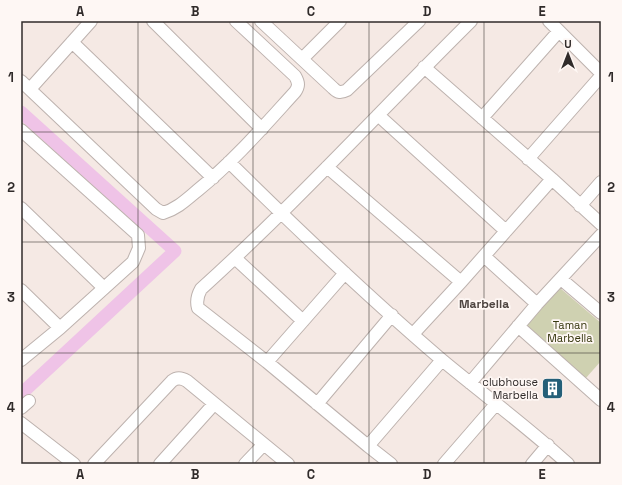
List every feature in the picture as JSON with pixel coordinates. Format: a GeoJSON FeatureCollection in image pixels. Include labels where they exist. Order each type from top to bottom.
{"type":"FeatureCollection","features":[{"type":"Feature","properties":{"kind":"street"},"geometry":{"type":"LineString","coordinates":[[91,21],[72,42],[25,85],[156,209],[163,213],[177,208],[213,178],[262,129],[298,87],[298,82],[295,76],[236,21]]}},
{"type":"Feature","properties":{"kind":"street"},"geometry":{"type":"LineString","coordinates":[[153,21],[262,129]]}},
{"type":"Feature","properties":{"kind":"street"},"geometry":{"type":"LineString","coordinates":[[302,59],[340,21]]}},
{"type":"Feature","properties":{"kind":"street"},"geometry":{"type":"LineString","coordinates":[[263,22],[332,88],[337,92],[342,92],[347,90],[419,21]]}},
{"type":"Feature","properties":{"kind":"street"},"geometry":{"type":"LineString","coordinates":[[391,464],[267,362],[198,308],[196,302],[201,289],[282,214],[424,67],[471,21]]}},
{"type":"Feature","properties":{"kind":"street"},"geometry":{"type":"LineString","coordinates":[[528,159],[601,74],[549,21]]}},
{"type":"Feature","properties":{"kind":"street"},"geometry":{"type":"LineString","coordinates":[[482,118],[559,31]]}},
{"type":"Feature","properties":{"kind":"street"},"geometry":{"type":"LineString","coordinates":[[72,42],[213,178]]}},
{"type":"Feature","properties":{"kind":"street"},"geometry":{"type":"LineString","coordinates":[[424,67],[601,224]]}},
{"type":"Feature","properties":{"kind":"street"},"geometry":{"type":"LineString","coordinates":[[378,115],[506,231]]}},
{"type":"Feature","properties":{"kind":"street"},"geometry":{"type":"LineString","coordinates":[[21,130],[138,235],[139,248],[133,262],[60,328],[21,360]]}},
{"type":"Feature","properties":{"kind":"street"},"geometry":{"type":"LineString","coordinates":[[229,162],[345,273],[442,360],[548,445],[568,464]]}},
{"type":"Feature","properties":{"kind":"street"},"geometry":{"type":"LineString","coordinates":[[327,167],[461,282]]}},
{"type":"Feature","properties":{"kind":"street"},"geometry":{"type":"LineString","coordinates":[[413,334],[552,179]]}},
{"type":"Feature","properties":{"kind":"street"},"geometry":{"type":"LineString","coordinates":[[580,206],[601,182]]}},
{"type":"Feature","properties":{"kind":"street"},"geometry":{"type":"LineString","coordinates":[[21,208],[104,288]]}},
{"type":"Feature","properties":{"kind":"street"},"geometry":{"type":"LineString","coordinates":[[470,383],[537,304],[601,235]]}},
{"type":"Feature","properties":{"kind":"street"},"geometry":{"type":"LineString","coordinates":[[484,256],[537,304]]}},
{"type":"Feature","properties":{"kind":"street"},"geometry":{"type":"LineString","coordinates":[[235,258],[303,321]]}},
{"type":"Feature","properties":{"kind":"street"},"geometry":{"type":"LineString","coordinates":[[267,362],[345,273]]}},
{"type":"Feature","properties":{"kind":"street"},"geometry":{"type":"LineString","coordinates":[[561,279],[601,313]]}},
{"type":"Feature","properties":{"kind":"street"},"geometry":{"type":"LineString","coordinates":[[21,290],[60,328]]}},
{"type":"Feature","properties":{"kind":"street"},"geometry":{"type":"LineString","coordinates":[[317,404],[392,315]]}},
{"type":"Feature","properties":{"kind":"street"},"geometry":{"type":"LineString","coordinates":[[518,326],[601,400]]}},
{"type":"Feature","properties":{"kind":"street"},"geometry":{"type":"LineString","coordinates":[[368,446],[442,360]]}},
{"type":"Feature","properties":{"kind":"street"},"geometry":{"type":"LineString","coordinates":[[94,464],[175,379],[183,378],[288,464]]}},
{"type":"Feature","properties":{"kind":"street"},"geometry":{"type":"LineString","coordinates":[[160,464],[214,404]]}},
{"type":"Feature","properties":{"kind":"street"},"geometry":{"type":"LineString","coordinates":[[444,464],[496,404]]}},
{"type":"Feature","properties":{"kind":"street"},"geometry":{"type":"LineString","coordinates":[[21,423],[74,464]]}},
{"type":"Feature","properties":{"kind":"street"},"geometry":{"type":"LineString","coordinates":[[245,464],[263,444]]}},
{"type":"Feature","properties":{"kind":"street"},"geometry":{"type":"LineString","coordinates":[[532,464],[548,445]]}},
{"type":"Feature","properties":{"kind":"green space","name":"Taman Marbella"},"geometry":{"type":"Polygon","coordinates":[[[560,288],[601,323],[601,361],[585,379],[524,326],[560,288]]]}},
{"type":"Feature","properties":{"kind":"waterway"},"geometry":{"type":"LineString","coordinates":[[21,112],[175,251],[21,394]]}},
{"type":"Feature","properties":{"kind":"place","name":"clubhouse Marbella"},"geometry":{"type":"Point","coordinates":[553,388]}},
{"type":"Feature","properties":{"kind":"district","name":"Marbella"},"geometry":{"type":"Point","coordinates":[484,304]}}]}
